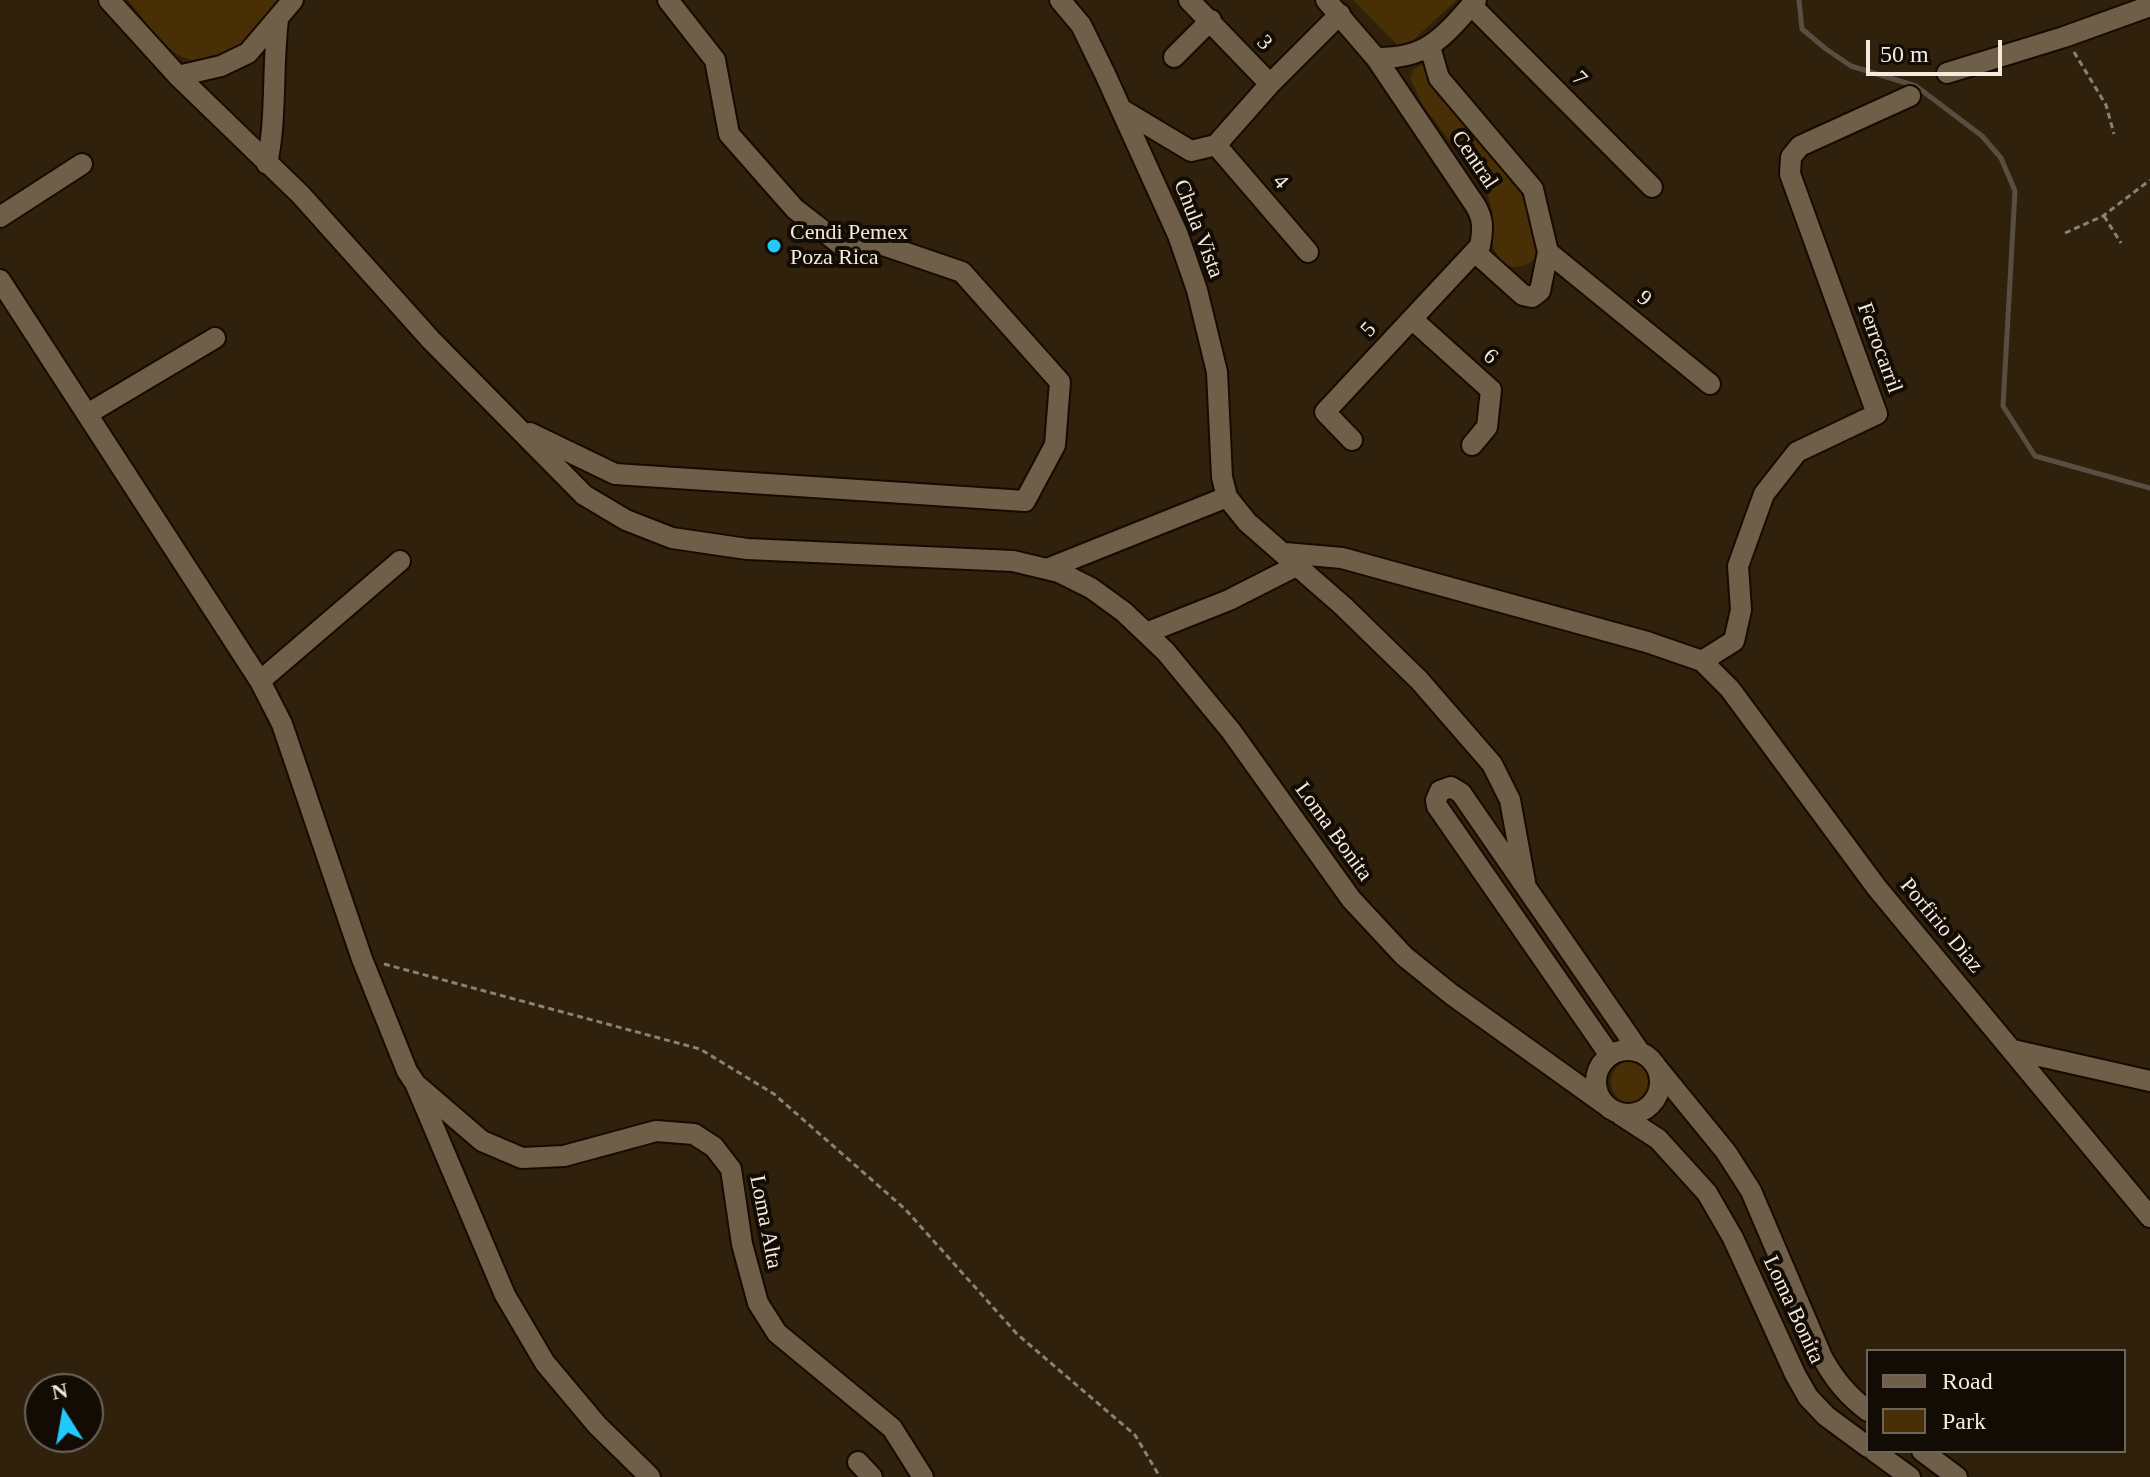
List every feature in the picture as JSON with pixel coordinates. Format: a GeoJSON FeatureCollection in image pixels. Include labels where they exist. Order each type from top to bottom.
{"type":"FeatureCollection","features":[{"type":"Feature","properties":{"kind":"street","name":"Loma Bonita"},"geometry":{"type":"LineString","coordinates":[[109,0],[178,76],[301,195],[431,340],[584,495],[626,520],[672,538],[747,549],[1013,561],[1047,569],[1091,588],[1124,612],[1166,652],[1231,731],[1351,899],[1404,956],[1451,994],[1603,1103]]}},
{"type":"Feature","properties":{"kind":"street"},"geometry":{"type":"LineString","coordinates":[[178,76],[221,66],[248,53],[293,0]]}},
{"type":"Feature","properties":{"kind":"street"},"geometry":{"type":"LineString","coordinates":[[520,428],[615,474],[1025,501],[1055,445],[1060,382],[962,272],[883,245],[844,247],[795,209],[729,134],[715,60],[668,0]]}},
{"type":"Feature","properties":{"kind":"street","name":"Chula Vista"},"geometry":{"type":"LineString","coordinates":[[1060,0],[1081,25],[1121,109],[1178,235],[1197,290],[1217,372],[1222,477],[1227,497]]}},
{"type":"Feature","properties":{"kind":"street","name":"3"},"geometry":{"type":"LineString","coordinates":[[1189,0],[1270,84]]}},
{"type":"Feature","properties":{"kind":"street"},"geometry":{"type":"LineString","coordinates":[[1376,58],[1416,55],[1430,47],[1474,3]]}},
{"type":"Feature","properties":{"kind":"street","name":"7"},"geometry":{"type":"LineString","coordinates":[[1474,3],[1652,187]]}},
{"type":"Feature","properties":{"kind":"street"},"geometry":{"type":"LineString","coordinates":[[1947,73],[2064,37],[2150,6]]}},
{"type":"Feature","properties":{"kind":"street"},"geometry":{"type":"LineString","coordinates":[[1121,109],[1191,151],[1216,145],[1333,7]]}},
{"type":"Feature","properties":{"kind":"street","name":"Central"},"geometry":{"type":"LineString","coordinates":[[1333,7],[1376,58],[1482,214],[1482,238],[1475,252],[1523,295],[1532,297],[1540,291],[1548,252],[1533,189],[1439,78],[1430,47]]}},
{"type":"Feature","properties":{"kind":"street"},"geometry":{"type":"LineString","coordinates":[[267,164],[273,136],[273,55],[278,20]]}},
{"type":"Feature","properties":{"kind":"street"},"geometry":{"type":"LineString","coordinates":[[1174,57],[1211,20]]}},
{"type":"Feature","properties":{"kind":"street","name":"Ferrocarril"},"geometry":{"type":"LineString","coordinates":[[1702,661],[1734,641],[1741,610],[1738,566],[1764,494],[1797,452],[1877,414],[1790,174],[1791,157],[1800,146],[1910,96]]}},
{"type":"Feature","properties":{"kind":"street","name":"4"},"geometry":{"type":"LineString","coordinates":[[1216,145],[1308,252]]}},
{"type":"Feature","properties":{"kind":"street"},"geometry":{"type":"LineString","coordinates":[[0,217],[82,164]]}},
{"type":"Feature","properties":{"kind":"street","name":"5"},"geometry":{"type":"LineString","coordinates":[[1352,440],[1325,412],[1475,252]]}},
{"type":"Feature","properties":{"kind":"street","name":"9"},"geometry":{"type":"LineString","coordinates":[[1548,252],[1710,384]]}},
{"type":"Feature","properties":{"kind":"street","name":"Loma Alta"},"geometry":{"type":"LineString","coordinates":[[0,280],[260,681],[282,724],[362,959],[407,1071],[415,1083],[505,1295],[545,1363],[597,1425],[650,1477]]}},
{"type":"Feature","properties":{"kind":"street","name":"6"},"geometry":{"type":"LineString","coordinates":[[1412,319],[1491,390],[1487,427],[1472,445]]}},
{"type":"Feature","properties":{"kind":"street"},"geometry":{"type":"LineString","coordinates":[[89,413],[215,338]]}},
{"type":"Feature","properties":{"kind":"street"},"geometry":{"type":"LineString","coordinates":[[1047,569],[1227,497],[1247,522],[1292,559],[1419,680],[1492,764],[1510,800],[1525,882]]}},
{"type":"Feature","properties":{"kind":"street"},"geometry":{"type":"LineString","coordinates":[[1146,633],[1229,600],[1292,559],[1342,558],[1647,642],[1702,661]]}},
{"type":"Feature","properties":{"kind":"street"},"geometry":{"type":"LineString","coordinates":[[260,681],[400,561]]}},
{"type":"Feature","properties":{"kind":"street","name":"Porfirio Diaz"},"geometry":{"type":"LineString","coordinates":[[1702,661],[1730,689],[1877,888],[2150,1217]]}},
{"type":"Feature","properties":{"kind":"street"},"geometry":{"type":"LineString","coordinates":[[1609,1054],[1437,806],[1440,791],[1451,787],[1461,793],[1639,1051],[1655,1065],[1659,1087],[1650,1106],[1632,1116],[1621,1115],[1603,1103],[1596,1082],[1602,1062],[1609,1054],[1629,1048],[1639,1051]]}},
{"type":"Feature","properties":{"kind":"street"},"geometry":{"type":"LineString","coordinates":[[2013,1050],[2150,1081]]}},
{"type":"Feature","properties":{"kind":"street","name":"Loma Bonita"},"geometry":{"type":"LineString","coordinates":[[1655,1065],[1726,1152],[1751,1191],[1822,1357],[1848,1395],[1866,1409]]}},
{"type":"Feature","properties":{"kind":"street","name":"Loma Alta"},"geometry":{"type":"LineString","coordinates":[[415,1083],[482,1141],[522,1158],[564,1156],[656,1131],[694,1134],[714,1147],[731,1169],[742,1244],[758,1303],[777,1333],[892,1428],[923,1477]]}},
{"type":"Feature","properties":{"kind":"street","name":"Loma Bonita"},"geometry":{"type":"LineString","coordinates":[[1621,1115],[1658,1139],[1707,1193],[1733,1238],[1808,1397],[1826,1416],[1866,1446]]}},
{"type":"Feature","properties":{"kind":"street"},"geometry":{"type":"LineString","coordinates":[[1877,1453],[1906,1474],[1915,1453]]}},
{"type":"Feature","properties":{"kind":"street"},"geometry":{"type":"LineString","coordinates":[[1925,1453],[1957,1477]]}},
{"type":"Feature","properties":{"kind":"path"},"geometry":{"type":"LineString","coordinates":[[2064,37],[2106,105],[2114,134]]}},
{"type":"Feature","properties":{"kind":"path"},"geometry":{"type":"LineString","coordinates":[[2065,233],[2103,216],[2150,180]]}},
{"type":"Feature","properties":{"kind":"path"},"geometry":{"type":"LineString","coordinates":[[2103,216],[2121,243]]}},
{"type":"Feature","properties":{"kind":"path"},"geometry":{"type":"LineString","coordinates":[[362,959],[700,1049],[774,1094],[905,1209],[1017,1334],[1135,1435],[1160,1477]]}},
{"type":"Feature","properties":{"kind":"green space"},"geometry":{"type":"Polygon","coordinates":[[[128,0],[285,0],[269,27],[242,49],[219,58],[196,60],[185,58],[170,48],[128,0]]]}},
{"type":"Feature","properties":{"kind":"green space"},"geometry":{"type":"Polygon","coordinates":[[[1353,0],[1457,0],[1402,50],[1353,0]]]}},
{"type":"Feature","properties":{"kind":"green space"},"geometry":{"type":"Polygon","coordinates":[[[1428,66],[1454,108],[1523,196],[1533,214],[1537,256],[1527,265],[1505,266],[1493,248],[1493,214],[1486,190],[1422,104],[1410,78],[1414,69],[1428,66]]]}},
{"type":"Feature","properties":{"kind":"green space"},"geometry":{"type":"Polygon","coordinates":[[[1633,1060],[1648,1067],[1655,1082],[1648,1097],[1633,1104],[1618,1097],[1611,1082],[1618,1067],[1633,1060]]]}},
{"type":"Feature","properties":{"kind":"waterway"},"geometry":{"type":"LineString","coordinates":[[1799,0],[1802,29],[1826,49],[1851,66],[1916,86],[1982,136],[2001,158],[2015,191],[2003,406],[2035,456],[2150,488]]}},
{"type":"Feature","properties":{"kind":"place","name":"Cendi Pemex Poza Rica"},"geometry":{"type":"Point","coordinates":[774,246]}}]}
